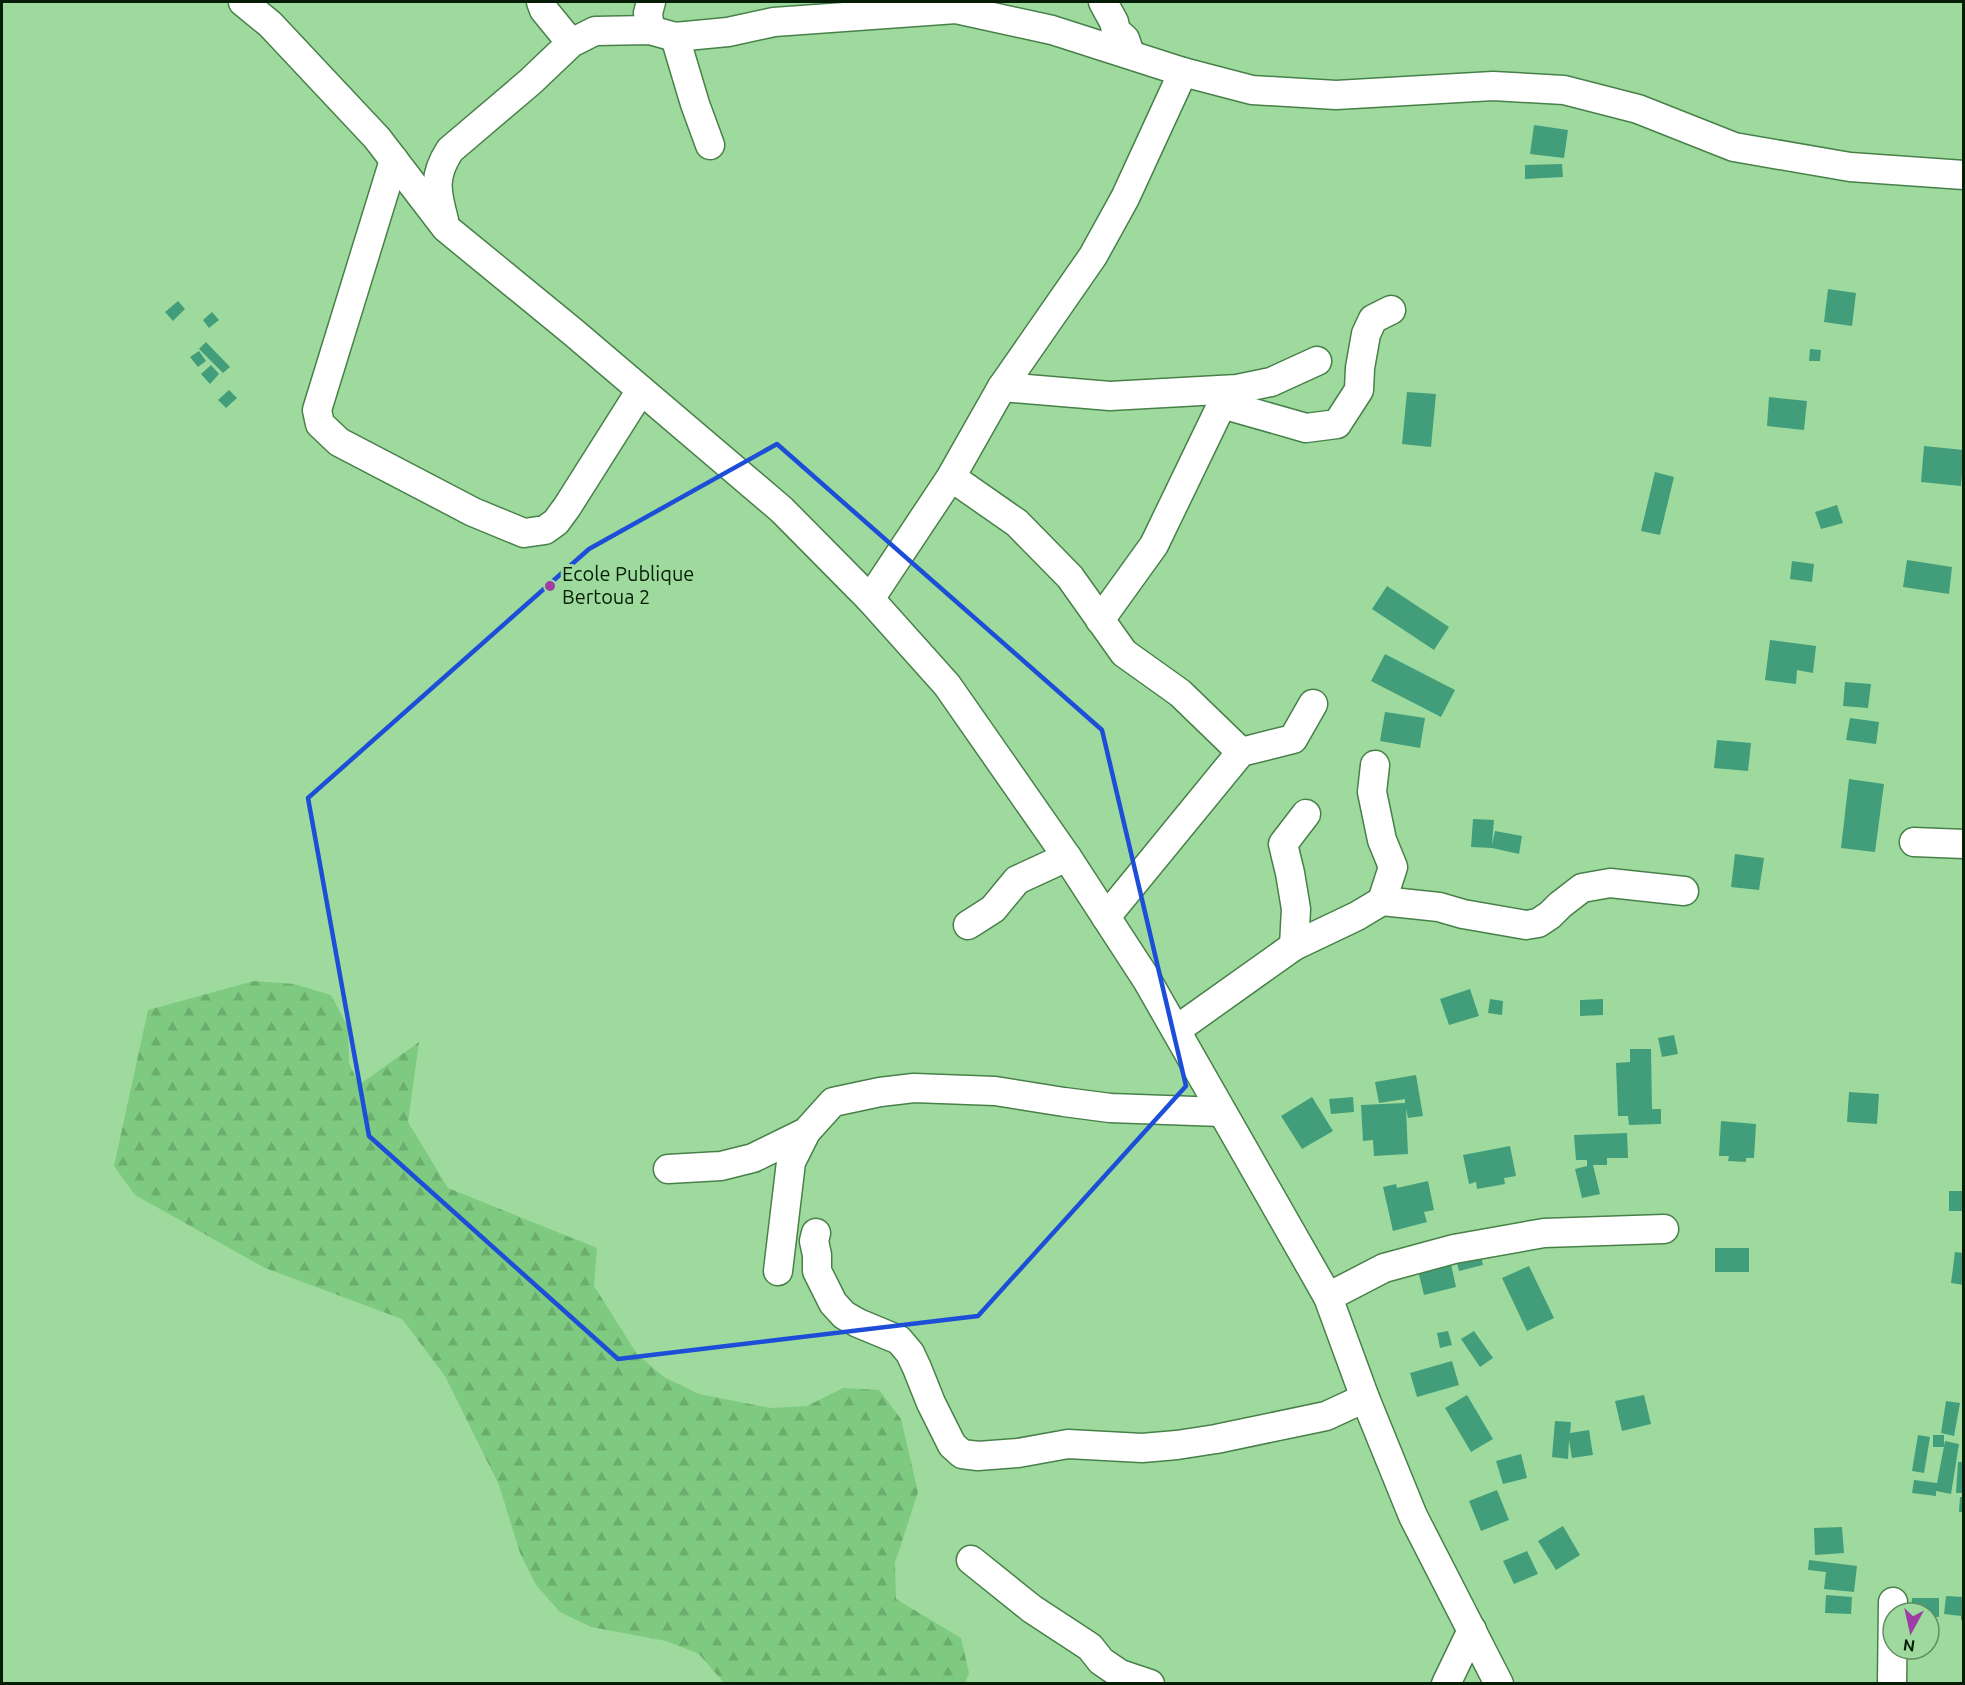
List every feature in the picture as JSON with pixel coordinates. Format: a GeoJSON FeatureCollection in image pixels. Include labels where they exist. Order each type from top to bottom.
{"type":"FeatureCollection","features":[{"type":"Feature","properties":{"kind":"street"},"geometry":{"type":"LineString","coordinates":[[243,2],[270,24],[377,138],[446,228],[782,510],[870,599],[947,685],[1067,857],[1147,980],[1328,1297],[1365,1398],[1413,1516],[1498,1683]]}},
{"type":"Feature","properties":{"kind":"street"},"geometry":{"type":"LineString","coordinates":[[541,2],[544,10],[571,43]]}},
{"type":"Feature","properties":{"kind":"street"},"geometry":{"type":"LineString","coordinates":[[651,2],[648,13],[663,34],[695,104],[710,146]]}},
{"type":"Feature","properties":{"kind":"street"},"geometry":{"type":"LineString","coordinates":[[1103,2],[1114,22],[1116,31],[1125,39],[1130,54]]}},
{"type":"Feature","properties":{"kind":"street"},"geometry":{"type":"LineString","coordinates":[[446,228],[437,192],[437,179],[441,164],[450,150],[530,82],[571,43],[595,31],[663,34],[728,32],[774,22],[956,9],[1052,30],[1183,72],[1252,90],[1336,95],[1493,86],[1564,90],[1638,109],[1734,147],[1850,167],[1964,175]]}},
{"type":"Feature","properties":{"kind":"street"},"geometry":{"type":"LineString","coordinates":[[870,599],[951,477],[1002,387],[1093,256],[1125,198],[1183,72]]}},
{"type":"Feature","properties":{"kind":"street"},"geometry":{"type":"LineString","coordinates":[[394,160],[317,410],[320,424],[339,442],[472,512],[524,533],[545,530],[556,522],[567,507],[641,390]]}},
{"type":"Feature","properties":{"kind":"street"},"geometry":{"type":"LineString","coordinates":[[1100,620],[1154,545],[1222,404],[1306,428],[1337,424],[1359,390],[1366,334],[1373,319],[1391,310]]}},
{"type":"Feature","properties":{"kind":"street"},"geometry":{"type":"LineString","coordinates":[[1002,387],[1110,396],[1237,389],[1271,382],[1317,361]]}},
{"type":"Feature","properties":{"kind":"street"},"geometry":{"type":"LineString","coordinates":[[951,477],[1017,523],[1070,578],[1124,653],[1180,693],[1241,752]]}},
{"type":"Feature","properties":{"kind":"street"},"geometry":{"type":"LineString","coordinates":[[1106,917],[1241,752],[1293,739],[1313,704]]}},
{"type":"Feature","properties":{"kind":"street"},"geometry":{"type":"LineString","coordinates":[[1375,765],[1372,792],[1382,840],[1393,867],[1382,901]]}},
{"type":"Feature","properties":{"kind":"street"},"geometry":{"type":"LineString","coordinates":[[1294,946],[1296,909],[1283,844],[1306,814]]}},
{"type":"Feature","properties":{"kind":"street"},"geometry":{"type":"LineString","coordinates":[[1914,842],[1959,840]]}},
{"type":"Feature","properties":{"kind":"street"},"geometry":{"type":"LineString","coordinates":[[968,925],[993,909],[1017,880],[1067,857]]}},
{"type":"Feature","properties":{"kind":"street"},"geometry":{"type":"LineString","coordinates":[[1176,1030],[1294,946],[1357,916],[1382,901],[1439,907],[1463,914],[1526,925],[1538,923],[1582,888],[1610,883],[1684,891]]}},
{"type":"Feature","properties":{"kind":"street"},"geometry":{"type":"LineString","coordinates":[[778,1271],[791,1162],[806,1132],[833,1102],[880,1092],[914,1088],[995,1091],[1110,1108],[1222,1112]]}},
{"type":"Feature","properties":{"kind":"street"},"geometry":{"type":"LineString","coordinates":[[668,1169],[721,1166],[753,1158],[806,1132]]}},
{"type":"Feature","properties":{"kind":"street"},"geometry":{"type":"LineString","coordinates":[[1328,1297],[1384,1268],[1454,1249],[1544,1233],[1664,1229]]}},
{"type":"Feature","properties":{"kind":"street"},"geometry":{"type":"LineString","coordinates":[[816,1233],[814,1241],[817,1271],[833,1303],[844,1315],[858,1323],[899,1340],[910,1353],[952,1445],[962,1454],[978,1456],[1018,1453],[1068,1444],[1142,1448],[1177,1445],[1326,1416],[1365,1398]]}},
{"type":"Feature","properties":{"kind":"street"},"geometry":{"type":"LineString","coordinates":[[971,1560],[1032,1609],[1090,1647],[1110,1668],[1120,1674],[1150,1683]]}},
{"type":"Feature","properties":{"kind":"street"},"geometry":{"type":"LineString","coordinates":[[1446,1683],[1472,1630]]}},
{"type":"Feature","properties":{"kind":"street"},"geometry":{"type":"LineString","coordinates":[[1892,1661],[1892,1683]]}},
{"type":"Feature","properties":{"kind":"highlighted area"},"geometry":{"type":"Polygon","coordinates":[[[777,444],[1102,730],[1186,1086],[978,1316],[618,1359],[369,1136],[308,798],[589,549],[777,444]]]}},
{"type":"Feature","properties":{"kind":"green space"},"geometry":{"type":"Polygon","coordinates":[[[254,981],[294,984],[331,995],[348,1027],[349,1063],[359,1085],[419,1042],[408,1122],[448,1188],[597,1248],[594,1286],[637,1354],[664,1377],[699,1394],[771,1408],[807,1406],[843,1388],[879,1390],[901,1419],[918,1492],[895,1563],[896,1599],[961,1638],[969,1673],[965,1683],[724,1683],[699,1654],[666,1641],[591,1627],[560,1612],[536,1585],[520,1553],[499,1485],[445,1376],[402,1319],[265,1268],[135,1195],[114,1166],[148,1010],[254,981]]]}},
{"type":"Feature","properties":{"kind":"building"},"geometry":{"type":"Polygon","coordinates":[[[1534,125],[1568,130],[1564,158],[1530,154],[1534,125]]]}},
{"type":"Feature","properties":{"kind":"building"},"geometry":{"type":"Polygon","coordinates":[[[1562,164],[1563,177],[1525,179],[1525,165],[1562,164]]]}},
{"type":"Feature","properties":{"kind":"building"},"geometry":{"type":"Polygon","coordinates":[[[1828,289],[1856,293],[1852,326],[1824,322],[1828,289]]]}},
{"type":"Feature","properties":{"kind":"building"},"geometry":{"type":"Polygon","coordinates":[[[178,301],[185,309],[173,321],[165,312],[178,301]]]}},
{"type":"Feature","properties":{"kind":"building"},"geometry":{"type":"Polygon","coordinates":[[[212,312],[219,320],[209,328],[203,320],[212,312]]]}},
{"type":"Feature","properties":{"kind":"building"},"geometry":{"type":"Polygon","coordinates":[[[206,342],[230,367],[223,373],[199,349],[206,342]]]}},
{"type":"Feature","properties":{"kind":"building"},"geometry":{"type":"Polygon","coordinates":[[[1810,349],[1821,350],[1820,361],[1809,361],[1810,349]]]}},
{"type":"Feature","properties":{"kind":"building"},"geometry":{"type":"Polygon","coordinates":[[[199,351],[206,361],[198,367],[190,357],[199,351]]]}},
{"type":"Feature","properties":{"kind":"building"},"geometry":{"type":"Polygon","coordinates":[[[211,365],[219,374],[210,384],[201,374],[211,365]]]}},
{"type":"Feature","properties":{"kind":"building"},"geometry":{"type":"Polygon","coordinates":[[[229,390],[237,398],[226,408],[218,400],[229,390]]]}},
{"type":"Feature","properties":{"kind":"building"},"geometry":{"type":"Polygon","coordinates":[[[1407,392],[1436,394],[1431,447],[1402,444],[1407,392]]]}},
{"type":"Feature","properties":{"kind":"building"},"geometry":{"type":"Polygon","coordinates":[[[1769,397],[1807,401],[1804,430],[1767,426],[1769,397]]]}},
{"type":"Feature","properties":{"kind":"building"},"geometry":{"type":"Polygon","coordinates":[[[1924,446],[1964,450],[1961,486],[1921,482],[1924,446]]]}},
{"type":"Feature","properties":{"kind":"building"},"geometry":{"type":"Polygon","coordinates":[[[1655,472],[1674,477],[1660,535],[1641,531],[1655,472]]]}},
{"type":"Feature","properties":{"kind":"building"},"geometry":{"type":"Polygon","coordinates":[[[1837,505],[1843,523],[1821,529],[1815,512],[1837,505]]]}},
{"type":"Feature","properties":{"kind":"building"},"geometry":{"type":"Polygon","coordinates":[[[1907,560],[1952,567],[1949,594],[1903,587],[1907,560]]]}},
{"type":"Feature","properties":{"kind":"building"},"geometry":{"type":"Polygon","coordinates":[[[1792,561],[1814,564],[1812,582],[1790,579],[1792,561]]]}},
{"type":"Feature","properties":{"kind":"building"},"geometry":{"type":"Polygon","coordinates":[[[1387,586],[1449,627],[1434,650],[1372,609],[1387,586]]]}},
{"type":"Feature","properties":{"kind":"building"},"geometry":{"type":"Polygon","coordinates":[[[1770,640],[1816,646],[1813,673],[1797,670],[1796,684],[1765,680],[1770,640]]]}},
{"type":"Feature","properties":{"kind":"building"},"geometry":{"type":"Polygon","coordinates":[[[1385,654],[1455,690],[1441,717],[1371,681],[1385,654]]]}},
{"type":"Feature","properties":{"kind":"building"},"geometry":{"type":"Polygon","coordinates":[[[1845,682],[1871,684],[1868,708],[1843,706],[1845,682]]]}},
{"type":"Feature","properties":{"kind":"building"},"geometry":{"type":"Polygon","coordinates":[[[1385,712],[1425,718],[1420,748],[1380,741],[1385,712]]]}},
{"type":"Feature","properties":{"kind":"building"},"geometry":{"type":"Polygon","coordinates":[[[1850,718],[1879,722],[1876,744],[1846,740],[1850,718]]]}},
{"type":"Feature","properties":{"kind":"building"},"geometry":{"type":"Polygon","coordinates":[[[1717,740],[1751,743],[1748,771],[1714,768],[1717,740]]]}},
{"type":"Feature","properties":{"kind":"building"},"geometry":{"type":"Polygon","coordinates":[[[1849,779],[1884,784],[1875,852],[1841,848],[1849,779]]]}},
{"type":"Feature","properties":{"kind":"building"},"geometry":{"type":"Polygon","coordinates":[[[1473,819],[1494,820],[1492,845],[1495,831],[1522,836],[1519,854],[1492,848],[1471,847],[1473,819]]]}},
{"type":"Feature","properties":{"kind":"building"},"geometry":{"type":"Polygon","coordinates":[[[1735,854],[1764,858],[1759,890],[1731,887],[1735,854]]]}},
{"type":"Feature","properties":{"kind":"building"},"geometry":{"type":"Polygon","coordinates":[[[1470,989],[1479,1016],[1449,1025],[1440,999],[1470,989]]]}},
{"type":"Feature","properties":{"kind":"building"},"geometry":{"type":"Polygon","coordinates":[[[1490,999],[1503,1001],[1502,1015],[1488,1013],[1490,999]]]}},
{"type":"Feature","properties":{"kind":"building"},"geometry":{"type":"Polygon","coordinates":[[[1603,999],[1603,1015],[1580,1016],[1580,1000],[1603,999]]]}},
{"type":"Feature","properties":{"kind":"building"},"geometry":{"type":"Polygon","coordinates":[[[1674,1035],[1678,1054],[1662,1057],[1658,1038],[1674,1035]]]}},
{"type":"Feature","properties":{"kind":"building"},"geometry":{"type":"Polygon","coordinates":[[[1630,1049],[1651,1049],[1652,1109],[1661,1109],[1661,1124],[1629,1125],[1628,1116],[1618,1116],[1616,1063],[1630,1062],[1630,1049]]]}},
{"type":"Feature","properties":{"kind":"building"},"geometry":{"type":"Polygon","coordinates":[[[1416,1075],[1423,1116],[1408,1118],[1406,1108],[1408,1154],[1374,1156],[1373,1140],[1363,1141],[1361,1105],[1405,1103],[1405,1099],[1379,1103],[1375,1082],[1416,1075]]]}},
{"type":"Feature","properties":{"kind":"building"},"geometry":{"type":"Polygon","coordinates":[[[1849,1092],[1879,1094],[1877,1124],[1847,1122],[1849,1092]]]}},
{"type":"Feature","properties":{"kind":"building"},"geometry":{"type":"Polygon","coordinates":[[[1312,1097],[1333,1131],[1302,1149],[1281,1116],[1312,1097]]]}},
{"type":"Feature","properties":{"kind":"building"},"geometry":{"type":"Polygon","coordinates":[[[1353,1097],[1354,1112],[1331,1114],[1329,1099],[1353,1097]]]}},
{"type":"Feature","properties":{"kind":"building"},"geometry":{"type":"Polygon","coordinates":[[[1721,1121],[1756,1124],[1754,1158],[1746,1158],[1746,1162],[1728,1161],[1729,1156],[1719,1156],[1721,1121]]]}},
{"type":"Feature","properties":{"kind":"building"},"geometry":{"type":"Polygon","coordinates":[[[1627,1133],[1628,1158],[1607,1158],[1607,1165],[1593,1165],[1600,1194],[1582,1198],[1575,1169],[1587,1166],[1587,1160],[1576,1160],[1574,1135],[1627,1133]]]}},
{"type":"Feature","properties":{"kind":"building"},"geometry":{"type":"Polygon","coordinates":[[[1510,1146],[1516,1176],[1504,1178],[1505,1184],[1477,1189],[1476,1182],[1469,1184],[1463,1155],[1510,1146]]]}},
{"type":"Feature","properties":{"kind":"building"},"geometry":{"type":"Polygon","coordinates":[[[1428,1181],[1434,1210],[1424,1212],[1427,1222],[1393,1231],[1383,1187],[1396,1184],[1397,1188],[1428,1181]]]}},
{"type":"Feature","properties":{"kind":"building"},"geometry":{"type":"Polygon","coordinates":[[[1949,1191],[1964,1191],[1964,1211],[1949,1211],[1949,1191]]]}},
{"type":"Feature","properties":{"kind":"building"},"geometry":{"type":"Polygon","coordinates":[[[1477,1238],[1483,1265],[1459,1271],[1452,1244],[1477,1238]]]}},
{"type":"Feature","properties":{"kind":"building"},"geometry":{"type":"Polygon","coordinates":[[[1447,1246],[1456,1287],[1424,1295],[1414,1254],[1447,1246]]]}},
{"type":"Feature","properties":{"kind":"building"},"geometry":{"type":"Polygon","coordinates":[[[1715,1248],[1749,1248],[1749,1272],[1715,1272],[1715,1248]]]}},
{"type":"Feature","properties":{"kind":"building"},"geometry":{"type":"Polygon","coordinates":[[[1955,1252],[1964,1253],[1964,1285],[1951,1283],[1955,1252]]]}},
{"type":"Feature","properties":{"kind":"building"},"geometry":{"type":"Polygon","coordinates":[[[1529,1266],[1554,1318],[1527,1331],[1502,1278],[1529,1266]]]}},
{"type":"Feature","properties":{"kind":"building"},"geometry":{"type":"Polygon","coordinates":[[[1448,1331],[1452,1345],[1440,1348],[1437,1333],[1448,1331]]]}},
{"type":"Feature","properties":{"kind":"building"},"geometry":{"type":"Polygon","coordinates":[[[1474,1331],[1493,1358],[1480,1367],[1461,1339],[1474,1331]]]}},
{"type":"Feature","properties":{"kind":"building"},"geometry":{"type":"Polygon","coordinates":[[[1452,1361],[1459,1385],[1417,1397],[1410,1373],[1452,1361]]]}},
{"type":"Feature","properties":{"kind":"building"},"geometry":{"type":"Polygon","coordinates":[[[1467,1395],[1493,1439],[1471,1452],[1445,1408],[1467,1395]]]}},
{"type":"Feature","properties":{"kind":"building"},"geometry":{"type":"Polygon","coordinates":[[[1644,1395],[1651,1424],[1622,1431],[1615,1401],[1644,1395]]]}},
{"type":"Feature","properties":{"kind":"building"},"geometry":{"type":"Polygon","coordinates":[[[1946,1401],[1960,1403],[1954,1436],[1941,1433],[1946,1401]]]}},
{"type":"Feature","properties":{"kind":"building"},"geometry":{"type":"Polygon","coordinates":[[[1555,1421],[1571,1422],[1570,1433],[1589,1430],[1593,1455],[1572,1458],[1569,1440],[1568,1459],[1552,1457],[1555,1421]]]}},
{"type":"Feature","properties":{"kind":"building"},"geometry":{"type":"Polygon","coordinates":[[[1918,1435],[1930,1437],[1924,1473],[1912,1471],[1918,1435]]]}},
{"type":"Feature","properties":{"kind":"building"},"geometry":{"type":"Polygon","coordinates":[[[1933,1435],[1944,1435],[1944,1447],[1933,1447],[1933,1435]]]}},
{"type":"Feature","properties":{"kind":"building"},"geometry":{"type":"Polygon","coordinates":[[[1945,1441],[1959,1444],[1951,1494],[1936,1491],[1936,1496],[1912,1493],[1914,1480],[1937,1483],[1945,1441]]]}},
{"type":"Feature","properties":{"kind":"building"},"geometry":{"type":"Polygon","coordinates":[[[1521,1454],[1527,1478],[1503,1484],[1496,1461],[1521,1454]]]}},
{"type":"Feature","properties":{"kind":"building"},"geometry":{"type":"Polygon","coordinates":[[[1958,1462],[1964,1462],[1964,1493],[1956,1493],[1958,1462]]]}},
{"type":"Feature","properties":{"kind":"building"},"geometry":{"type":"Polygon","coordinates":[[[1497,1490],[1509,1520],[1481,1531],[1469,1501],[1497,1490]]]}},
{"type":"Feature","properties":{"kind":"building"},"geometry":{"type":"Polygon","coordinates":[[[1960,1497],[1964,1497],[1964,1512],[1959,1512],[1960,1497]]]}},
{"type":"Feature","properties":{"kind":"building"},"geometry":{"type":"Polygon","coordinates":[[[1563,1526],[1580,1555],[1556,1570],[1538,1541],[1563,1526]]]}},
{"type":"Feature","properties":{"kind":"building"},"geometry":{"type":"Polygon","coordinates":[[[1842,1527],[1844,1553],[1815,1555],[1814,1528],[1842,1527]]]}},
{"type":"Feature","properties":{"kind":"building"},"geometry":{"type":"Polygon","coordinates":[[[1527,1551],[1538,1574],[1514,1584],[1503,1561],[1527,1551]]]}},
{"type":"Feature","properties":{"kind":"building"},"geometry":{"type":"Polygon","coordinates":[[[1809,1560],[1857,1566],[1854,1592],[1824,1589],[1826,1572],[1808,1570],[1809,1560]]]}},
{"type":"Feature","properties":{"kind":"building"},"geometry":{"type":"Polygon","coordinates":[[[1826,1595],[1852,1597],[1851,1614],[1825,1613],[1826,1595]]]}},
{"type":"Feature","properties":{"kind":"building"},"geometry":{"type":"Polygon","coordinates":[[[1946,1596],[1963,1597],[1964,1620],[1961,1620],[1961,1616],[1944,1614],[1946,1596]]]}},
{"type":"Feature","properties":{"kind":"building"},"geometry":{"type":"Polygon","coordinates":[[[1912,1598],[1939,1598],[1939,1601],[1912,1601],[1912,1598]]]}},
{"type":"Feature","properties":{"kind":"place","name":"Ecole Publique Bertoua 2"},"geometry":{"type":"Point","coordinates":[550,586]}}]}
